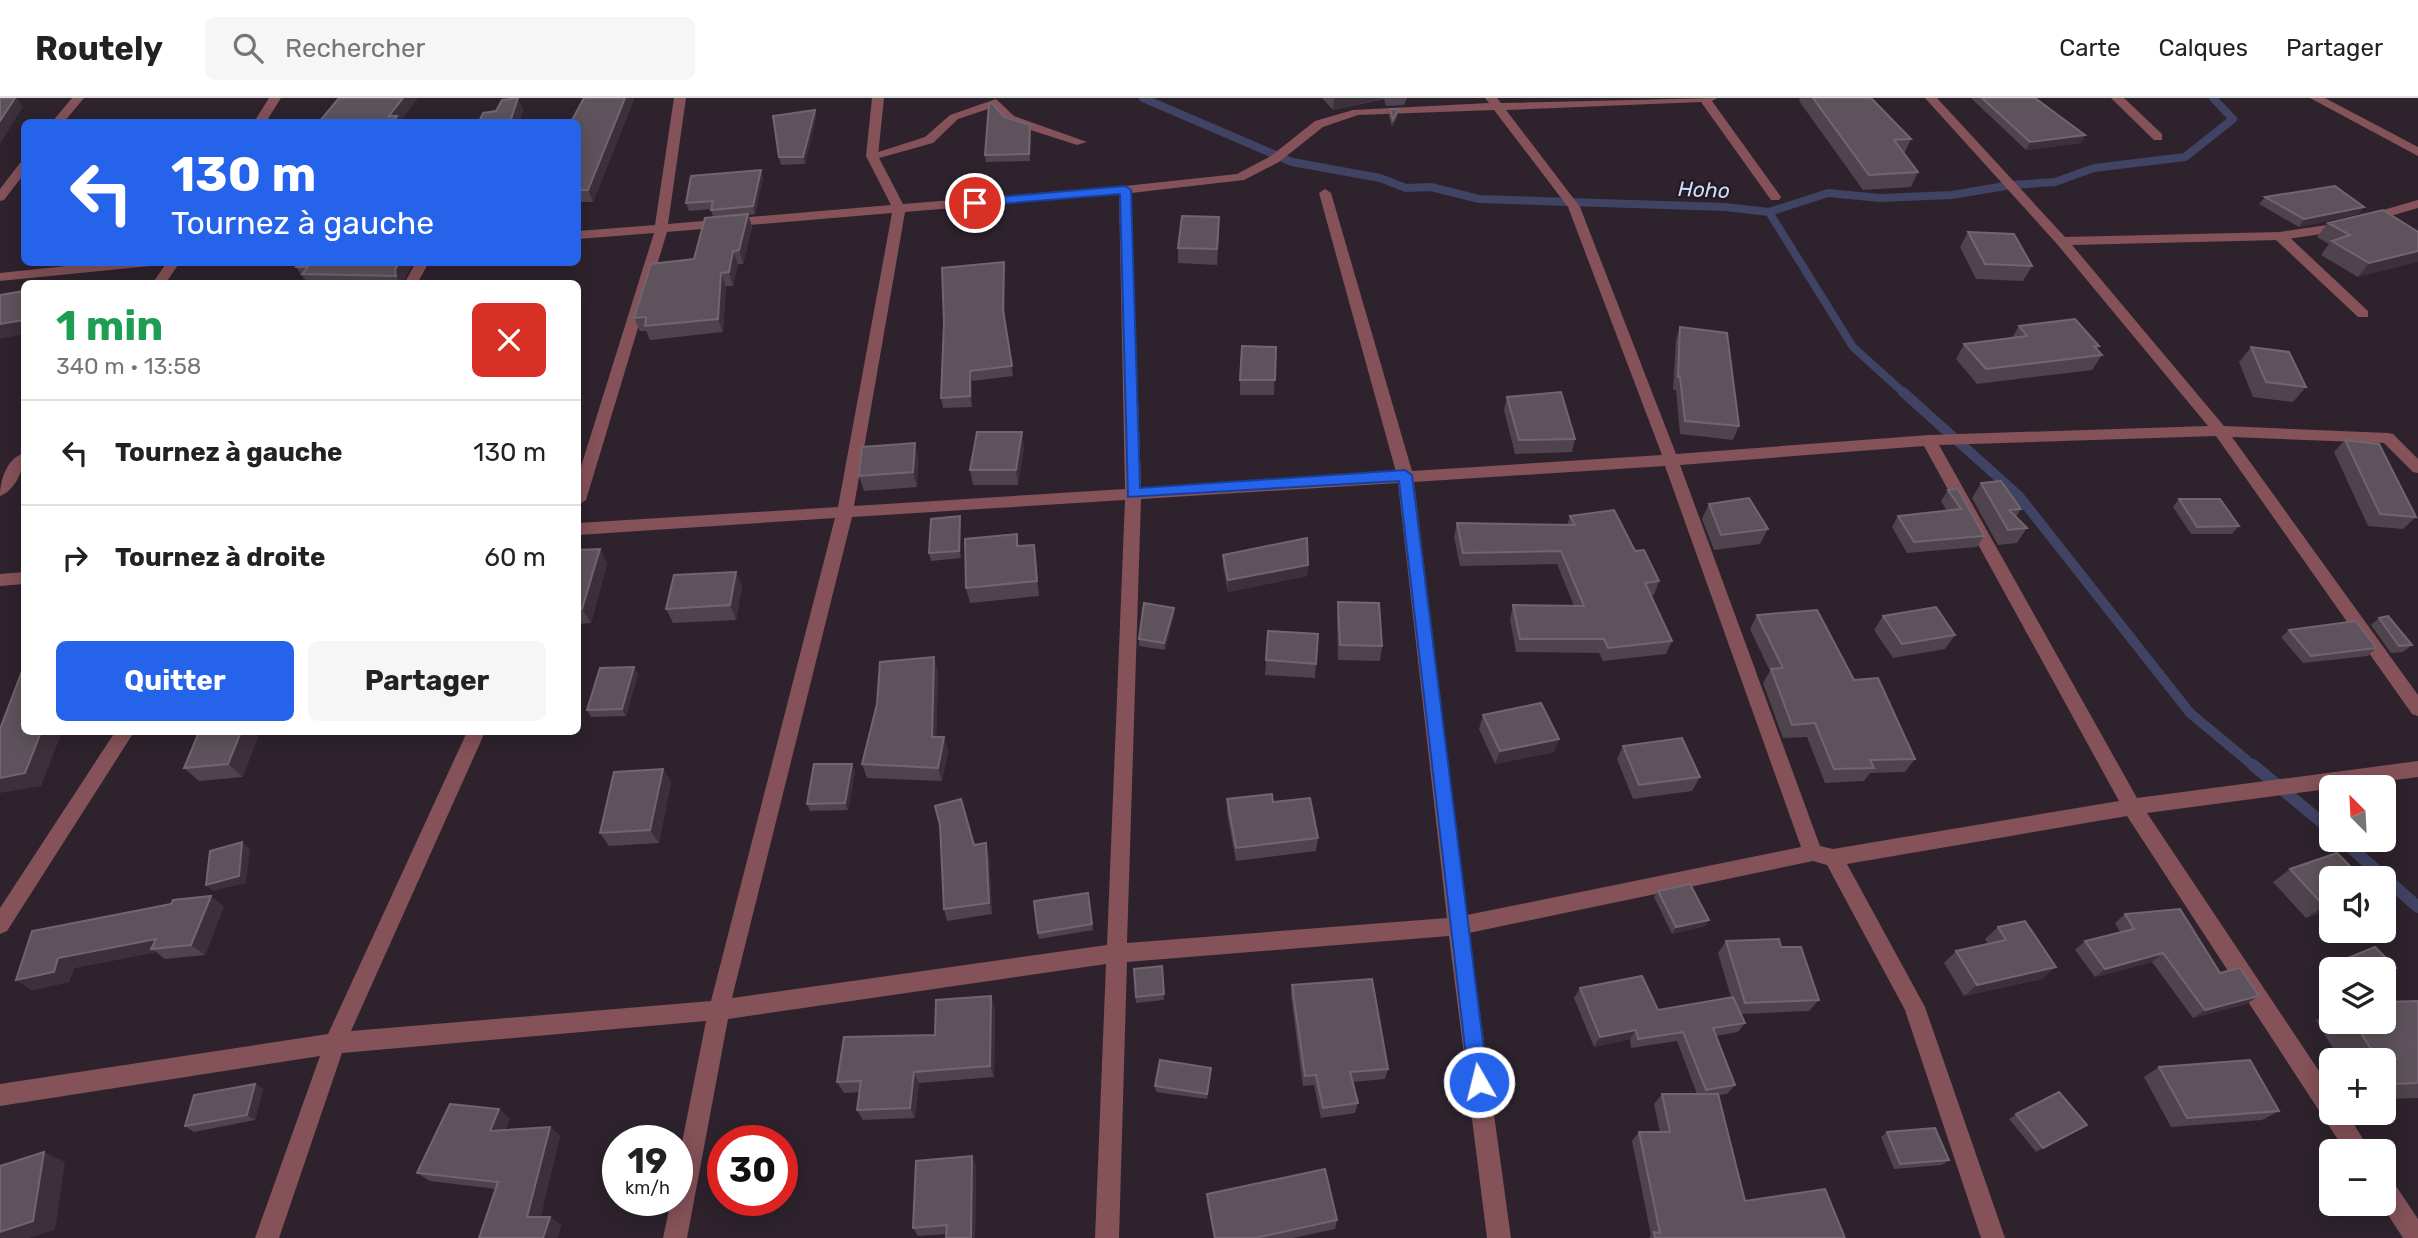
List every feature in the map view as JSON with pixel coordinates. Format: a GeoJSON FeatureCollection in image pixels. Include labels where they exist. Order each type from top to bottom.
{"type":"FeatureCollection","features":[{"type":"Feature","properties":{"kind":"street"},"geometry":{"type":"LineString","coordinates":[[60,119],[78,98]]}},
{"type":"Feature","properties":{"kind":"street"},"geometry":{"type":"LineString","coordinates":[[262,119],[275,98]]}},
{"type":"Feature","properties":{"kind":"street"},"geometry":{"type":"LineString","coordinates":[[581,490],[661,230],[680,98]]}},
{"type":"Feature","properties":{"kind":"street"},"geometry":{"type":"LineString","coordinates":[[675,1238],[719,1010],[845,512],[899,209],[872,156],[878,98]]}},
{"type":"Feature","properties":{"kind":"street"},"geometry":{"type":"LineString","coordinates":[[1704,98],[1775,197]]}},
{"type":"Feature","properties":{"kind":"street"},"geometry":{"type":"LineString","coordinates":[[581,235],[1125,190],[1240,177],[1280,155],[1319,124],[1357,112],[1493,102],[1711,98]]}},
{"type":"Feature","properties":{"kind":"street"},"geometry":{"type":"LineString","coordinates":[[1931,98],[2062,241],[2220,431],[2418,709]]}},
{"type":"Feature","properties":{"kind":"street"},"geometry":{"type":"LineString","coordinates":[[2117,98],[2158,137]]}},
{"type":"Feature","properties":{"kind":"street"},"geometry":{"type":"LineString","coordinates":[[2316,98],[2418,152]]}},
{"type":"Feature","properties":{"kind":"street"},"geometry":{"type":"LineString","coordinates":[[872,156],[929,140],[954,117],[996,102],[1010,119],[1080,142]]}},
{"type":"Feature","properties":{"kind":"street"},"geometry":{"type":"LineString","coordinates":[[1493,102],[1571,202],[1823,855],[1914,1007],[1993,1238]]}},
{"type":"Feature","properties":{"kind":"street"},"geometry":{"type":"LineString","coordinates":[[0,197],[21,170]]}},
{"type":"Feature","properties":{"kind":"street"},"geometry":{"type":"LineString","coordinates":[[1107,1238],[1133,493],[1125,190]]}},
{"type":"Feature","properties":{"kind":"street"},"geometry":{"type":"LineString","coordinates":[[1325,193],[1405,475],[1458,926],[1499,1238]]}},
{"type":"Feature","properties":{"kind":"street"},"geometry":{"type":"LineString","coordinates":[[2062,241],[2280,236],[2334,228],[2418,204]]}},
{"type":"Feature","properties":{"kind":"street"},"geometry":{"type":"LineString","coordinates":[[2280,236],[2363,314]]}},
{"type":"Feature","properties":{"kind":"street"},"geometry":{"type":"LineString","coordinates":[[0,277],[110,266]]}},
{"type":"Feature","properties":{"kind":"street"},"geometry":{"type":"LineString","coordinates":[[581,529],[1671,460],[1929,440],[2220,431],[2388,438],[2418,468]]}},
{"type":"Feature","properties":{"kind":"street"},"geometry":{"type":"LineString","coordinates":[[1929,440],[2132,807],[2319,1090]]}},
{"type":"Feature","properties":{"kind":"street"},"geometry":{"type":"LineString","coordinates":[[0,490],[21,462]]}},
{"type":"Feature","properties":{"kind":"street"},"geometry":{"type":"LineString","coordinates":[[0,580],[21,578]]}},
{"type":"Feature","properties":{"kind":"street"},"geometry":{"type":"LineString","coordinates":[[0,925],[123,735]]}},
{"type":"Feature","properties":{"kind":"street"},"geometry":{"type":"LineString","coordinates":[[267,1238],[335,1044],[476,735]]}},
{"type":"Feature","properties":{"kind":"street"},"geometry":{"type":"LineString","coordinates":[[0,1095],[335,1044],[719,1010],[1116,953],[1458,926],[1823,855],[2132,807],[2418,769]]}},
{"type":"Feature","properties":{"kind":"street"},"geometry":{"type":"LineString","coordinates":[[2396,1206],[2417,1238]]}},
{"type":"Feature","properties":{"kind":"building"},"geometry":{"type":"Polygon","coordinates":[[[0,98],[15,98],[0,121],[0,98]]]}},
{"type":"Feature","properties":{"kind":"building"},"geometry":{"type":"Polygon","coordinates":[[[339,98],[403,98],[389,116],[397,116],[395,119],[322,119],[339,98]]]}},
{"type":"Feature","properties":{"kind":"building"},"geometry":{"type":"Polygon","coordinates":[[[518,98],[511,119],[480,119],[483,113],[496,111],[502,100],[518,98]]]}},
{"type":"Feature","properties":{"kind":"building"},"geometry":{"type":"Polygon","coordinates":[[[584,98],[625,98],[588,190],[581,190],[581,119],[573,119],[584,98]]]}},
{"type":"Feature","properties":{"kind":"building"},"geometry":{"type":"Polygon","coordinates":[[[1813,98],[1871,98],[1911,139],[1894,140],[1918,172],[1869,175],[1813,98]]]}},
{"type":"Feature","properties":{"kind":"building"},"geometry":{"type":"Polygon","coordinates":[[[1982,98],[2035,98],[2085,135],[2030,142],[1982,98]]]}},
{"type":"Feature","properties":{"kind":"building"},"geometry":{"type":"Polygon","coordinates":[[[992,103],[1004,117],[1030,125],[1029,154],[985,155],[989,104],[992,103]]]}},
{"type":"Feature","properties":{"kind":"building"},"geometry":{"type":"Polygon","coordinates":[[[1390,109],[1399,109],[1393,120],[1390,109]]]}},
{"type":"Feature","properties":{"kind":"building"},"geometry":{"type":"Polygon","coordinates":[[[815,110],[803,157],[779,157],[773,116],[815,110]]]}},
{"type":"Feature","properties":{"kind":"building"},"geometry":{"type":"Polygon","coordinates":[[[761,170],[753,206],[711,210],[713,201],[686,203],[691,176],[761,170]]]}},
{"type":"Feature","properties":{"kind":"building"},"geometry":{"type":"Polygon","coordinates":[[[2335,186],[2364,207],[2304,219],[2265,197],[2335,186]]]}},
{"type":"Feature","properties":{"kind":"building"},"geometry":{"type":"Polygon","coordinates":[[[2383,210],[2418,232],[2418,251],[2369,263],[2332,241],[2350,235],[2328,223],[2383,210]]]}},
{"type":"Feature","properties":{"kind":"building"},"geometry":{"type":"Polygon","coordinates":[[[748,214],[739,250],[733,251],[729,272],[721,273],[718,319],[645,326],[646,317],[634,318],[651,264],[694,259],[705,218],[748,214]]]}},
{"type":"Feature","properties":{"kind":"building"},"geometry":{"type":"Polygon","coordinates":[[[1182,216],[1219,217],[1217,249],[1178,248],[1182,216]]]}},
{"type":"Feature","properties":{"kind":"building"},"geometry":{"type":"Polygon","coordinates":[[[1968,232],[2014,234],[2032,266],[1985,264],[1968,232]]]}},
{"type":"Feature","properties":{"kind":"building"},"geometry":{"type":"Polygon","coordinates":[[[1004,262],[1003,310],[1012,366],[970,371],[970,396],[941,398],[944,322],[942,268],[1004,262]]]}},
{"type":"Feature","properties":{"kind":"building"},"geometry":{"type":"Polygon","coordinates":[[[397,266],[396,276],[302,274],[308,267],[296,267],[397,266]]]}},
{"type":"Feature","properties":{"kind":"building"},"geometry":{"type":"Polygon","coordinates":[[[21,292],[21,320],[0,324],[0,295],[21,292]]]}},
{"type":"Feature","properties":{"kind":"building"},"geometry":{"type":"Polygon","coordinates":[[[2075,319],[2099,346],[2094,346],[2102,355],[1986,369],[1964,344],[2027,336],[2019,326],[2075,319]]]}},
{"type":"Feature","properties":{"kind":"building"},"geometry":{"type":"Polygon","coordinates":[[[1680,327],[1727,333],[1739,426],[1685,421],[1678,377],[1680,327]]]}},
{"type":"Feature","properties":{"kind":"building"},"geometry":{"type":"Polygon","coordinates":[[[1242,346],[1276,347],[1275,380],[1240,380],[1242,346]]]}},
{"type":"Feature","properties":{"kind":"building"},"geometry":{"type":"Polygon","coordinates":[[[2251,347],[2289,352],[2306,387],[2266,382],[2251,347]]]}},
{"type":"Feature","properties":{"kind":"building"},"geometry":{"type":"Polygon","coordinates":[[[1561,392],[1575,439],[1519,440],[1507,397],[1561,392]]]}},
{"type":"Feature","properties":{"kind":"building"},"geometry":{"type":"Polygon","coordinates":[[[977,432],[1022,432],[1016,470],[970,470],[977,432]]]}},
{"type":"Feature","properties":{"kind":"building"},"geometry":{"type":"Polygon","coordinates":[[[2345,440],[2379,444],[2416,517],[2380,514],[2345,440]]]}},
{"type":"Feature","properties":{"kind":"building"},"geometry":{"type":"Polygon","coordinates":[[[915,443],[913,472],[859,476],[862,447],[915,443]]]}},
{"type":"Feature","properties":{"kind":"building"},"geometry":{"type":"Polygon","coordinates":[[[2001,481],[2021,509],[2009,510],[2027,528],[2008,530],[1981,483],[2001,481]]]}},
{"type":"Feature","properties":{"kind":"building"},"geometry":{"type":"Polygon","coordinates":[[[1958,489],[1984,536],[1914,542],[1898,516],[1961,509],[1948,490],[1958,489]]]}},
{"type":"Feature","properties":{"kind":"building"},"geometry":{"type":"Polygon","coordinates":[[[1749,498],[1768,529],[1721,535],[1709,504],[1749,498]]]}},
{"type":"Feature","properties":{"kind":"building"},"geometry":{"type":"Polygon","coordinates":[[[2179,499],[2220,499],[2239,526],[2197,527],[2179,499]]]}},
{"type":"Feature","properties":{"kind":"building"},"geometry":{"type":"Polygon","coordinates":[[[1614,510],[1635,551],[1644,550],[1659,581],[1645,583],[1672,641],[1608,648],[1604,639],[1520,639],[1513,605],[1584,606],[1561,551],[1463,553],[1457,523],[1575,525],[1570,516],[1614,510]]]}},
{"type":"Feature","properties":{"kind":"building"},"geometry":{"type":"Polygon","coordinates":[[[960,516],[959,551],[929,553],[931,519],[960,516]]]}},
{"type":"Feature","properties":{"kind":"building"},"geometry":{"type":"Polygon","coordinates":[[[1017,534],[1017,546],[1034,545],[1037,581],[966,588],[965,539],[1017,534]]]}},
{"type":"Feature","properties":{"kind":"building"},"geometry":{"type":"Polygon","coordinates":[[[1307,538],[1308,565],[1228,580],[1223,555],[1307,538]]]}},
{"type":"Feature","properties":{"kind":"building"},"geometry":{"type":"Polygon","coordinates":[[[600,549],[582,609],[581,609],[581,550],[600,549]]]}},
{"type":"Feature","properties":{"kind":"building"},"geometry":{"type":"Polygon","coordinates":[[[736,572],[730,605],[666,609],[674,575],[736,572]]]}},
{"type":"Feature","properties":{"kind":"building"},"geometry":{"type":"Polygon","coordinates":[[[1338,602],[1379,603],[1382,646],[1340,645],[1338,602]]]}},
{"type":"Feature","properties":{"kind":"building"},"geometry":{"type":"Polygon","coordinates":[[[1144,603],[1174,608],[1164,643],[1139,639],[1144,603]]]}},
{"type":"Feature","properties":{"kind":"building"},"geometry":{"type":"Polygon","coordinates":[[[1936,607],[1955,635],[1902,644],[1883,616],[1936,607]]]}},
{"type":"Feature","properties":{"kind":"building"},"geometry":{"type":"Polygon","coordinates":[[[1817,610],[1854,680],[1878,678],[1915,759],[1870,760],[1874,768],[1834,769],[1815,723],[1792,725],[1771,669],[1783,668],[1757,615],[1817,610]]]}},
{"type":"Feature","properties":{"kind":"building"},"geometry":{"type":"Polygon","coordinates":[[[2388,616],[2412,645],[2399,646],[2379,618],[2388,616]]]}},
{"type":"Feature","properties":{"kind":"building"},"geometry":{"type":"Polygon","coordinates":[[[2356,621],[2376,648],[2311,656],[2289,630],[2356,621]]]}},
{"type":"Feature","properties":{"kind":"building"},"geometry":{"type":"Polygon","coordinates":[[[1268,631],[1318,634],[1316,664],[1266,660],[1268,631]]]}},
{"type":"Feature","properties":{"kind":"building"},"geometry":{"type":"Polygon","coordinates":[[[934,657],[932,737],[944,737],[938,768],[862,764],[877,704],[880,662],[934,657]]]}},
{"type":"Feature","properties":{"kind":"building"},"geometry":{"type":"Polygon","coordinates":[[[634,667],[622,709],[587,710],[600,668],[634,667]]]}},
{"type":"Feature","properties":{"kind":"building"},"geometry":{"type":"Polygon","coordinates":[[[21,674],[21,735],[40,735],[25,773],[0,778],[0,729],[21,674]]]}},
{"type":"Feature","properties":{"kind":"building"},"geometry":{"type":"Polygon","coordinates":[[[1541,703],[1559,739],[1500,751],[1483,715],[1541,703]]]}},
{"type":"Feature","properties":{"kind":"building"},"geometry":{"type":"Polygon","coordinates":[[[198,735],[240,735],[228,764],[184,768],[198,735]]]}},
{"type":"Feature","properties":{"kind":"building"},"geometry":{"type":"Polygon","coordinates":[[[1682,738],[1700,777],[1639,785],[1623,746],[1682,738]]]}},
{"type":"Feature","properties":{"kind":"building"},"geometry":{"type":"Polygon","coordinates":[[[814,764],[852,764],[845,803],[807,804],[814,764]]]}},
{"type":"Feature","properties":{"kind":"building"},"geometry":{"type":"Polygon","coordinates":[[[663,769],[650,830],[600,833],[614,772],[663,769]]]}},
{"type":"Feature","properties":{"kind":"building"},"geometry":{"type":"Polygon","coordinates":[[[1272,794],[1273,802],[1310,798],[1318,838],[1236,848],[1227,799],[1272,794]]]}},
{"type":"Feature","properties":{"kind":"building"},"geometry":{"type":"Polygon","coordinates":[[[961,799],[974,845],[986,843],[989,903],[944,909],[940,825],[935,806],[961,799]]]}},
{"type":"Feature","properties":{"kind":"building"},"geometry":{"type":"Polygon","coordinates":[[[242,842],[239,876],[206,885],[210,851],[242,842]]]}},
{"type":"Feature","properties":{"kind":"building"},"geometry":{"type":"Polygon","coordinates":[[[2337,853],[2350,866],[2319,866],[2319,901],[2290,869],[2337,853]]]}},
{"type":"Feature","properties":{"kind":"building"},"geometry":{"type":"Polygon","coordinates":[[[1690,884],[1709,920],[1676,927],[1658,891],[1690,884]]]}},
{"type":"Feature","properties":{"kind":"building"},"geometry":{"type":"Polygon","coordinates":[[[1088,893],[1092,924],[1038,933],[1034,901],[1088,893]]]}},
{"type":"Feature","properties":{"kind":"building"},"geometry":{"type":"Polygon","coordinates":[[[211,896],[191,945],[151,949],[156,939],[58,958],[54,972],[16,980],[32,931],[171,904],[173,900],[211,896]]]}},
{"type":"Feature","properties":{"kind":"building"},"geometry":{"type":"Polygon","coordinates":[[[2180,909],[2220,973],[2240,968],[2259,996],[2205,1010],[2163,953],[2105,969],[2085,941],[2134,929],[2125,914],[2180,909]]]}},
{"type":"Feature","properties":{"kind":"building"},"geometry":{"type":"Polygon","coordinates":[[[2025,921],[2056,967],[1977,985],[1956,951],[2006,940],[1998,927],[2025,921]]]}},
{"type":"Feature","properties":{"kind":"building"},"geometry":{"type":"Polygon","coordinates":[[[1779,939],[1781,947],[1801,947],[1819,1000],[1745,1003],[1726,941],[1779,939]]]}},
{"type":"Feature","properties":{"kind":"building"},"geometry":{"type":"Polygon","coordinates":[[[2375,947],[2385,957],[2350,957],[2375,947]]]}},
{"type":"Feature","properties":{"kind":"building"},"geometry":{"type":"Polygon","coordinates":[[[1162,966],[1164,994],[1136,997],[1134,969],[1162,966]]]}},
{"type":"Feature","properties":{"kind":"building"},"geometry":{"type":"Polygon","coordinates":[[[1642,976],[1658,1010],[1733,997],[1745,1023],[1713,1028],[1735,1085],[1706,1090],[1683,1032],[1638,1039],[1636,1030],[1600,1037],[1580,988],[1642,976]]]}},
{"type":"Feature","properties":{"kind":"building"},"geometry":{"type":"Polygon","coordinates":[[[1372,979],[1388,1069],[1350,1072],[1358,1103],[1323,1108],[1316,1075],[1305,1076],[1292,985],[1372,979]]]}},
{"type":"Feature","properties":{"kind":"building"},"geometry":{"type":"Polygon","coordinates":[[[991,996],[990,1066],[914,1072],[910,1108],[857,1110],[861,1081],[837,1082],[844,1037],[935,1035],[936,1000],[991,996]]]}},
{"type":"Feature","properties":{"kind":"building"},"geometry":{"type":"Polygon","coordinates":[[[2418,1001],[2418,1083],[2396,1084],[2396,1048],[2370,1048],[2362,1034],[2396,1034],[2396,1002],[2418,1001]]]}},
{"type":"Feature","properties":{"kind":"building"},"geometry":{"type":"Polygon","coordinates":[[[1160,1060],[1211,1068],[1207,1094],[1155,1086],[1160,1060]]]}},
{"type":"Feature","properties":{"kind":"building"},"geometry":{"type":"Polygon","coordinates":[[[2250,1060],[2279,1111],[2187,1118],[2159,1067],[2250,1060]]]}},
{"type":"Feature","properties":{"kind":"building"},"geometry":{"type":"Polygon","coordinates":[[[255,1084],[247,1115],[185,1126],[194,1095],[255,1084]]]}},
{"type":"Feature","properties":{"kind":"building"},"geometry":{"type":"Polygon","coordinates":[[[2059,1092],[2087,1125],[2043,1148],[2016,1114],[2059,1092]]]}},
{"type":"Feature","properties":{"kind":"building"},"geometry":{"type":"Polygon","coordinates":[[[1662,1094],[1718,1094],[1745,1201],[1825,1189],[1845,1238],[1655,1238],[1654,1232],[1660,1233],[1639,1132],[1670,1132],[1662,1094]]]}},
{"type":"Feature","properties":{"kind":"building"},"geometry":{"type":"Polygon","coordinates":[[[450,1104],[499,1109],[490,1131],[550,1127],[527,1217],[550,1217],[543,1238],[479,1238],[498,1182],[417,1173],[450,1104]]]}},
{"type":"Feature","properties":{"kind":"building"},"geometry":{"type":"Polygon","coordinates":[[[1935,1128],[1949,1160],[1900,1164],[1887,1132],[1935,1128]]]}},
{"type":"Feature","properties":{"kind":"building"},"geometry":{"type":"Polygon","coordinates":[[[44,1152],[33,1221],[0,1232],[0,1166],[44,1152]]]}},
{"type":"Feature","properties":{"kind":"building"},"geometry":{"type":"Polygon","coordinates":[[[972,1156],[971,1238],[946,1238],[947,1225],[913,1228],[916,1161],[972,1156]]]}},
{"type":"Feature","properties":{"kind":"building"},"geometry":{"type":"Polygon","coordinates":[[[1325,1169],[1337,1220],[1255,1238],[1215,1238],[1207,1194],[1325,1169]]]}},
{"type":"Feature","properties":{"kind":"waterway","name":"Hoho"},"geometry":{"type":"LineString","coordinates":[[1143,98],[1292,162],[1380,178],[1406,188],[1431,187],[1479,199],[1725,207],[1769,212]]}},
{"type":"Feature","properties":{"kind":"waterway","name":"Hoho"},"geometry":{"type":"LineString","coordinates":[[1769,212],[1828,193],[1880,198],[1952,195],[2011,185],[2055,182],[2094,168],[2185,157],[2233,119],[2213,98]]}},
{"type":"Feature","properties":{"kind":"waterway"},"geometry":{"type":"LineString","coordinates":[[1769,212],[1853,347],[1905,394]]}},
{"type":"Feature","properties":{"kind":"waterway"},"geometry":{"type":"LineString","coordinates":[[1903,392],[2019,496],[2190,713],[2255,767]]}},
{"type":"Feature","properties":{"kind":"waterway"},"geometry":{"type":"LineString","coordinates":[[2253,765],[2319,820]]}},
{"type":"Feature","properties":{"kind":"waterway"},"geometry":{"type":"LineString","coordinates":[[2356,852],[2418,907]]}},
{"type":"Feature","properties":{"kind":"route"},"geometry":{"type":"LineString","coordinates":[[975,203],[1125,190],[1133,493],[1405,475],[1479,1082]]}}]}
